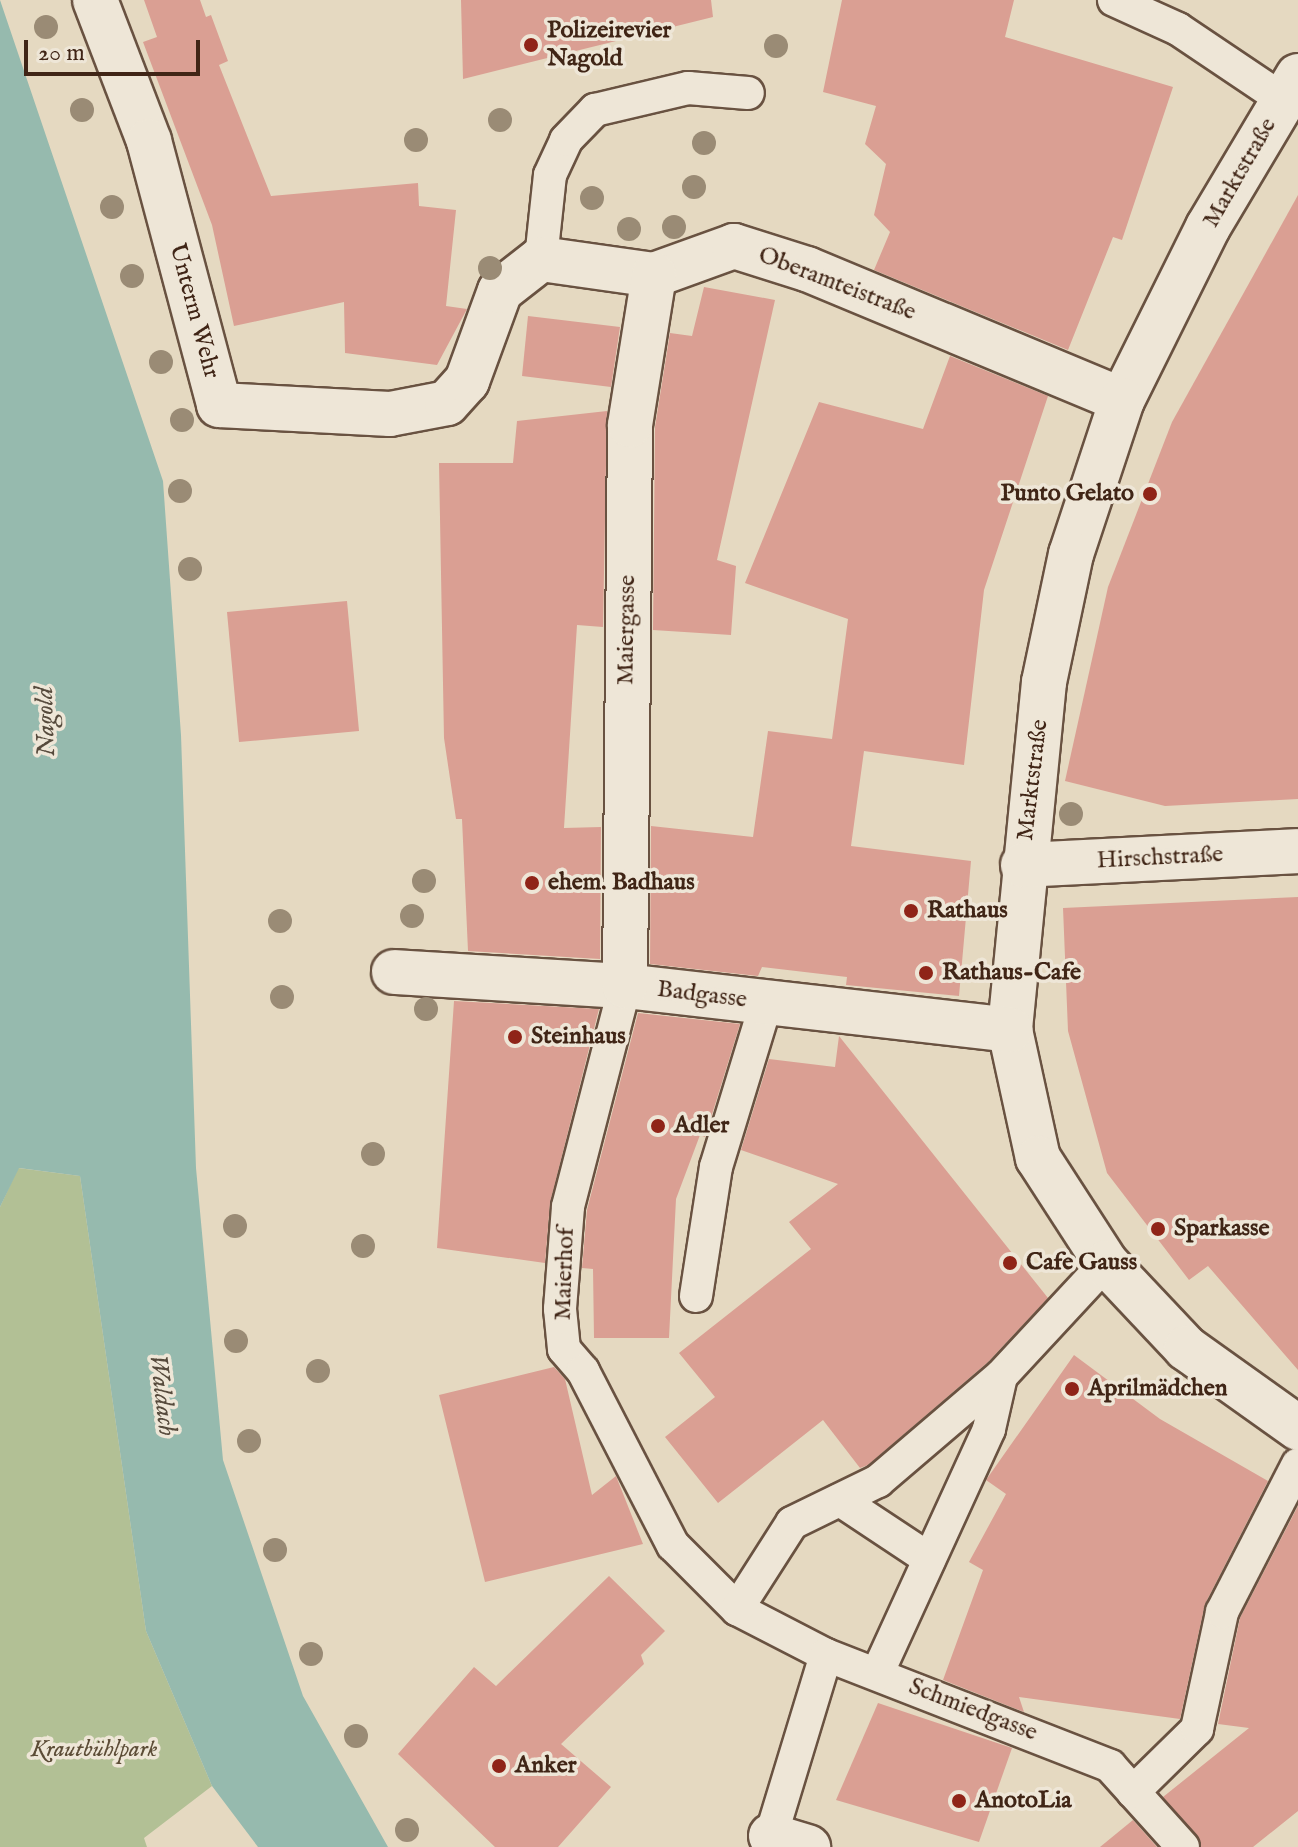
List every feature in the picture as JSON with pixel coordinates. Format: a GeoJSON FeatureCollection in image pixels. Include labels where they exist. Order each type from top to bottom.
{"type":"FeatureCollection","features":[{"type":"Feature","properties":{"kind":"street","name":"Unterm Wehr"},"geometry":{"type":"LineString","coordinates":[[95,0],[149,141],[219,405],[390,414],[447,403],[467,381],[500,291],[541,259]]}},
{"type":"Feature","properties":{"kind":"street","name":"Marktstraße"},"geometry":{"type":"LineString","coordinates":[[1290,87],[1208,227],[1122,400],[1071,554],[1044,682],[1023,865],[1010,1030],[1038,1158],[1106,1263],[1186,1348],[1298,1428]]}},
{"type":"Feature","properties":{"kind":"street","name":"Oberamteistraße"},"geometry":{"type":"LineString","coordinates":[[541,259],[654,275],[734,246],[807,269],[1122,400]]}},
{"type":"Feature","properties":{"kind":"street","name":"Maiergasse"},"geometry":{"type":"LineString","coordinates":[[625,986],[630,425],[654,275]]}},
{"type":"Feature","properties":{"kind":"street","name":"Hirschstraße"},"geometry":{"type":"LineString","coordinates":[[1023,865],[1298,851]]}},
{"type":"Feature","properties":{"kind":"street","name":"Badgasse"},"geometry":{"type":"LineString","coordinates":[[394,972],[625,986],[1010,1030]]}},
{"type":"Feature","properties":{"kind":"lane"},"geometry":{"type":"LineString","coordinates":[[1114,0],[1290,87]]}},
{"type":"Feature","properties":{"kind":"lane"},"geometry":{"type":"LineString","coordinates":[[541,259],[550,175],[566,140],[595,110],[688,88],[748,93]]}},
{"type":"Feature","properties":{"kind":"lane","name":"Maierhof"},"geometry":{"type":"LineString","coordinates":[[625,986],[568,1207],[564,1349],[583,1371],[673,1545],[737,1609]]}},
{"type":"Feature","properties":{"kind":"lane"},"geometry":{"type":"LineString","coordinates":[[696,1296],[716,1167],[766,1003]]}},
{"type":"Feature","properties":{"kind":"lane"},"geometry":{"type":"LineString","coordinates":[[737,1609],[792,1523],[878,1481],[1001,1376],[1106,1263]]}},
{"type":"Feature","properties":{"kind":"lane"},"geometry":{"type":"LineString","coordinates":[[877,1674],[989,1429],[1001,1376]]}},
{"type":"Feature","properties":{"kind":"lane"},"geometry":{"type":"LineString","coordinates":[[1133,1792],[1197,1729],[1222,1612],[1298,1464]]}},
{"type":"Feature","properties":{"kind":"lane"},"geometry":{"type":"LineString","coordinates":[[840,1500],[929,1559]]}},
{"type":"Feature","properties":{"kind":"lane","name":"Schmiedgasse"},"geometry":{"type":"LineString","coordinates":[[737,1609],[826,1655],[1110,1766],[1183,1847]]}},
{"type":"Feature","properties":{"kind":"lane"},"geometry":{"type":"LineString","coordinates":[[789,1842],[826,1655]]}},
{"type":"Feature","properties":{"kind":"green space","name":"Krautbühlpark"},"geometry":{"type":"Polygon","coordinates":[[[18,1168],[80,1176],[146,1631],[212,1786],[144,1838],[147,1847],[0,1847],[0,1207],[18,1168]]]}},
{"type":"Feature","properties":{"kind":"water"},"geometry":{"type":"Polygon","coordinates":[[[0,0],[163,481],[181,735],[196,1168],[223,1460],[303,1696],[388,1847],[258,1847],[212,1786],[146,1631],[80,1176],[19,1168],[0,1207],[0,0]]]}},
{"type":"Feature","properties":{"kind":"building"},"geometry":{"type":"Polygon","coordinates":[[[144,0],[200,0],[206,17],[211,15],[228,61],[219,65],[271,196],[418,183],[419,206],[456,210],[446,306],[467,309],[437,365],[345,353],[344,302],[234,326],[212,225],[143,42],[157,37],[144,0]]]}},
{"type":"Feature","properties":{"kind":"building","name":"Polizeirevier Nagold"},"geometry":{"type":"Polygon","coordinates":[[[461,0],[711,0],[713,17],[463,79],[461,0]]]}},
{"type":"Feature","properties":{"kind":"building"},"geometry":{"type":"Polygon","coordinates":[[[842,0],[1014,0],[1005,37],[1173,87],[1122,240],[1113,237],[1068,350],[874,270],[890,232],[874,215],[886,164],[865,144],[876,106],[823,92],[842,0]]]}},
{"type":"Feature","properties":{"kind":"building"},"geometry":{"type":"Polygon","coordinates":[[[1298,195],[1298,799],[1165,806],[1065,781],[1108,587],[1172,422],[1298,195]]]}},
{"type":"Feature","properties":{"kind":"building"},"geometry":{"type":"Polygon","coordinates":[[[704,287],[775,300],[717,560],[736,566],[731,635],[653,630],[655,427],[670,333],[692,336],[704,287]]]}},
{"type":"Feature","properties":{"kind":"building"},"geometry":{"type":"Polygon","coordinates":[[[528,316],[620,327],[611,387],[522,376],[528,316]]]}},
{"type":"Feature","properties":{"kind":"building"},"geometry":{"type":"Polygon","coordinates":[[[950,356],[1048,396],[984,590],[964,765],[864,751],[851,846],[971,861],[959,996],[846,985],[847,977],[762,967],[758,976],[650,964],[651,826],[753,837],[768,731],[832,739],[848,619],[745,583],[819,402],[923,429],[950,356]]]}},
{"type":"Feature","properties":{"kind":"building"},"geometry":{"type":"Polygon","coordinates":[[[607,411],[603,627],[577,625],[564,828],[601,827],[600,959],[468,951],[462,819],[456,819],[444,738],[439,463],[513,463],[517,421],[607,411]]]}},
{"type":"Feature","properties":{"kind":"building"},"geometry":{"type":"Polygon","coordinates":[[[347,601],[359,731],[239,742],[227,612],[347,601]]]}},
{"type":"Feature","properties":{"kind":"building"},"geometry":{"type":"Polygon","coordinates":[[[1298,897],[1298,1370],[1208,1266],[1189,1280],[1107,1173],[1068,1031],[1063,908],[1298,897]]]}},
{"type":"Feature","properties":{"kind":"building"},"geometry":{"type":"Polygon","coordinates":[[[454,1001],[599,1009],[550,1203],[545,1263],[437,1248],[454,1001]]]}},
{"type":"Feature","properties":{"kind":"building","name":"Adler"},"geometry":{"type":"Polygon","coordinates":[[[638,1013],[740,1024],[705,1137],[700,1135],[676,1199],[669,1338],[594,1338],[593,1269],[582,1268],[587,1210],[638,1013]]]}},
{"type":"Feature","properties":{"kind":"building"},"geometry":{"type":"Polygon","coordinates":[[[839,1036],[1048,1298],[988,1362],[868,1465],[860,1468],[823,1420],[718,1503],[665,1437],[715,1397],[679,1353],[811,1249],[789,1222],[838,1184],[741,1150],[769,1059],[835,1067],[839,1036]]]}},
{"type":"Feature","properties":{"kind":"building"},"geometry":{"type":"Polygon","coordinates":[[[1074,1355],[1160,1419],[1268,1481],[1205,1604],[1180,1719],[1019,1697],[1024,1712],[943,1680],[983,1570],[969,1562],[1006,1494],[986,1480],[1074,1355]]]}},
{"type":"Feature","properties":{"kind":"building"},"geometry":{"type":"Polygon","coordinates":[[[554,1367],[565,1379],[592,1495],[616,1476],[643,1544],[485,1582],[439,1395],[554,1367]]]}},
{"type":"Feature","properties":{"kind":"building"},"geometry":{"type":"Polygon","coordinates":[[[1298,1506],[1298,1811],[1253,1847],[1201,1847],[1163,1797],[1249,1728],[1218,1724],[1240,1618],[1298,1506]]]}},
{"type":"Feature","properties":{"kind":"building","name":"Anker"},"geometry":{"type":"Polygon","coordinates":[[[609,1576],[665,1631],[641,1655],[644,1664],[561,1744],[611,1787],[558,1847],[495,1847],[398,1754],[474,1667],[496,1686],[609,1576]]]}},
{"type":"Feature","properties":{"kind":"building"},"geometry":{"type":"Polygon","coordinates":[[[878,1703],[1012,1748],[979,1842],[836,1800],[878,1703]]]}},
{"type":"Feature","properties":{"kind":"building"},"geometry":{"type":"Polygon","coordinates":[[[1133,1820],[1157,1847],[1100,1847],[1133,1820]]]}},
{"type":"Feature","properties":{"kind":"place","name":"Polizeirevier Nagold"},"geometry":{"type":"Point","coordinates":[531,45]}},
{"type":"Feature","properties":{"kind":"place","name":"Punto Gelato"},"geometry":{"type":"Point","coordinates":[1150,494]}},
{"type":"Feature","properties":{"kind":"place","name":"ehem. Badhaus"},"geometry":{"type":"Point","coordinates":[532,883]}},
{"type":"Feature","properties":{"kind":"place","name":"Rathaus"},"geometry":{"type":"Point","coordinates":[911,911]}},
{"type":"Feature","properties":{"kind":"place","name":"Rathaus-Cafe"},"geometry":{"type":"Point","coordinates":[926,973]}},
{"type":"Feature","properties":{"kind":"place","name":"Steinhaus"},"geometry":{"type":"Point","coordinates":[515,1037]}},
{"type":"Feature","properties":{"kind":"place","name":"Adler"},"geometry":{"type":"Point","coordinates":[658,1126]}},
{"type":"Feature","properties":{"kind":"place","name":"Sparkasse"},"geometry":{"type":"Point","coordinates":[1158,1229]}},
{"type":"Feature","properties":{"kind":"place","name":"Cafe Gauss"},"geometry":{"type":"Point","coordinates":[1010,1263]}},
{"type":"Feature","properties":{"kind":"place","name":"Aprilmädchen"},"geometry":{"type":"Point","coordinates":[1072,1389]}},
{"type":"Feature","properties":{"kind":"place","name":"Anker"},"geometry":{"type":"Point","coordinates":[499,1766]}},
{"type":"Feature","properties":{"kind":"place","name":"AnotoLia"},"geometry":{"type":"Point","coordinates":[959,1801]}},
{"type":"Feature","properties":{"kind":"water label","name":"Nagold"},"geometry":{"type":"Point","coordinates":[46,722]}},
{"type":"Feature","properties":{"kind":"water label","name":"Waldach"},"geometry":{"type":"Point","coordinates":[162,1395]}}]}
